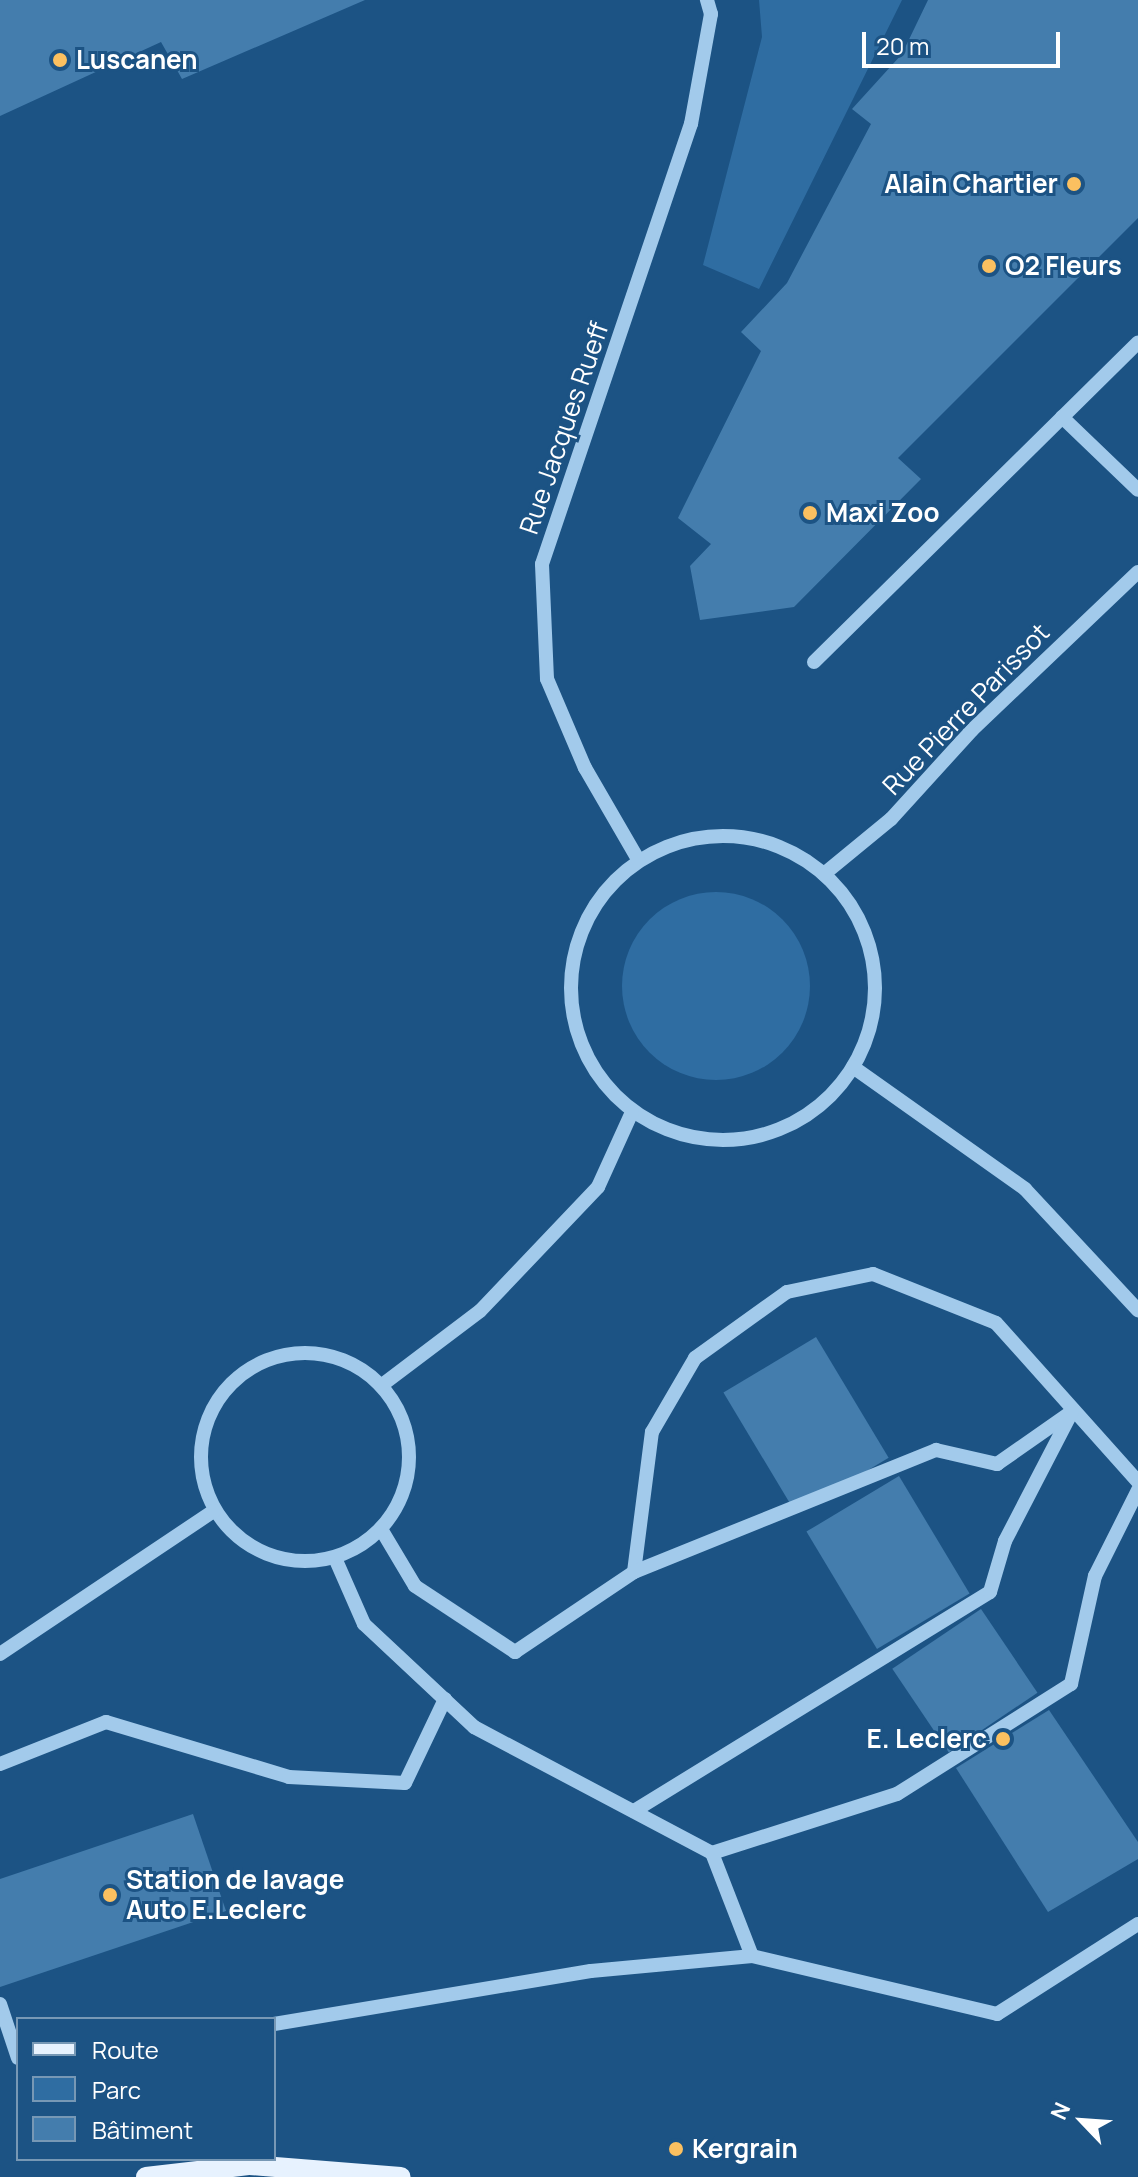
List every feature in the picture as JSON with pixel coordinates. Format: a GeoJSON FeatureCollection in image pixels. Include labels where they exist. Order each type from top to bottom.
{"type":"FeatureCollection","features":[{"type":"Feature","properties":{"kind":"main road"},"geometry":{"type":"LineString","coordinates":[[146,2177],[250,2165],[401,2177]]}},
{"type":"Feature","properties":{"kind":"street","name":"Rue Jacques Rueff"},"geometry":{"type":"LineString","coordinates":[[639,861],[585,768],[547,679],[542,564],[691,124],[711,14],[707,0]]}},
{"type":"Feature","properties":{"kind":"street"},"geometry":{"type":"LineString","coordinates":[[814,662],[1138,342]]}},
{"type":"Feature","properties":{"kind":"street"},"geometry":{"type":"LineString","coordinates":[[1062,417],[1138,490]]}},
{"type":"Feature","properties":{"kind":"street","name":"Rue Pierre Parissot"},"geometry":{"type":"LineString","coordinates":[[824,874],[891,819],[972,730],[1138,572]]}},
{"type":"Feature","properties":{"kind":"street"},"geometry":{"type":"LineString","coordinates":[[733,835],[782,847],[824,874],[858,915],[874,965],[873,1018],[853,1067],[821,1106],[777,1132],[728,1142],[678,1135],[632,1112],[598,1077],[577,1033],[570,985],[579,937],[597,905],[639,861],[684,841],[733,835]]}},
{"type":"Feature","properties":{"kind":"street"},"geometry":{"type":"LineString","coordinates":[[853,1067],[1025,1189],[1138,1310]]}},
{"type":"Feature","properties":{"kind":"street"},"geometry":{"type":"LineString","coordinates":[[382,1385],[480,1311],[598,1187],[632,1112]]}},
{"type":"Feature","properties":{"kind":"street"},"geometry":{"type":"LineString","coordinates":[[634,1572],[652,1432],[695,1358],[787,1292],[873,1274],[996,1323],[1138,1482]]}},
{"type":"Feature","properties":{"kind":"street"},"geometry":{"type":"LineString","coordinates":[[317,1354],[359,1367],[382,1385],[399,1411],[408,1473],[399,1504],[381,1529],[335,1558],[300,1562],[267,1555],[237,1538],[214,1511],[203,1481],[200,1450],[223,1391],[247,1369],[273,1357],[317,1354]]}},
{"type":"Feature","properties":{"kind":"street"},"geometry":{"type":"LineString","coordinates":[[381,1529],[415,1586],[515,1652],[634,1572],[936,1450],[997,1464],[1073,1410]]}},
{"type":"Feature","properties":{"kind":"street"},"geometry":{"type":"LineString","coordinates":[[634,1811],[990,1592],[1005,1541],[1073,1410]]}},
{"type":"Feature","properties":{"kind":"street"},"geometry":{"type":"LineString","coordinates":[[712,1853],[897,1794],[1071,1684],[1095,1576],[1138,1490]]}},
{"type":"Feature","properties":{"kind":"street"},"geometry":{"type":"LineString","coordinates":[[0,1654],[214,1511]]}},
{"type":"Feature","properties":{"kind":"street"},"geometry":{"type":"LineString","coordinates":[[335,1558],[364,1624],[474,1727],[712,1853],[752,1956]]}},
{"type":"Feature","properties":{"kind":"street"},"geometry":{"type":"LineString","coordinates":[[0,1764],[106,1722],[289,1777],[405,1783],[445,1699]]}},
{"type":"Feature","properties":{"kind":"street"},"geometry":{"type":"LineString","coordinates":[[276,2024],[591,1971],[752,1956],[997,2014],[1138,1924]]}},
{"type":"Feature","properties":{"kind":"street"},"geometry":{"type":"LineString","coordinates":[[0,2004],[16,2052]]}},
{"type":"Feature","properties":{"kind":"green space"},"geometry":{"type":"Polygon","coordinates":[[[759,0],[902,0],[759,289],[703,265],[762,37],[759,0]]]}},
{"type":"Feature","properties":{"kind":"green space"},"geometry":{"type":"Polygon","coordinates":[[[716,892],[752,899],[783,919],[803,950],[810,986],[803,1022],[783,1053],[752,1073],[716,1080],[680,1073],[649,1053],[629,1022],[622,986],[629,950],[649,919],[680,899],[716,892]]]}},
{"type":"Feature","properties":{"kind":"building","name":"Luscanen"},"geometry":{"type":"Polygon","coordinates":[[[0,0],[365,0],[182,79],[161,42],[0,116],[0,0]]]}},
{"type":"Feature","properties":{"kind":"building"},"geometry":{"type":"Polygon","coordinates":[[[928,0],[1138,0],[1138,218],[898,458],[921,479],[794,607],[700,620],[690,566],[711,544],[678,518],[761,351],[741,332],[787,283],[871,124],[852,109],[902,54],[928,0]]]}},
{"type":"Feature","properties":{"kind":"building"},"geometry":{"type":"Polygon","coordinates":[[[816,1337],[889,1458],[796,1513],[723,1393],[816,1337]]]}},
{"type":"Feature","properties":{"kind":"building"},"geometry":{"type":"Polygon","coordinates":[[[899,1476],[970,1593],[877,1649],[806,1532],[899,1476]]]}},
{"type":"Feature","properties":{"kind":"building"},"geometry":{"type":"Polygon","coordinates":[[[981,1609],[1037,1693],[949,1753],[892,1669],[981,1609]]]}},
{"type":"Feature","properties":{"kind":"building"},"geometry":{"type":"Polygon","coordinates":[[[1049,1710],[1138,1842],[1138,1859],[1048,1912],[956,1768],[1049,1710]]]}},
{"type":"Feature","properties":{"kind":"building","name":"Station de lavage Auto E.Leclerc"},"geometry":{"type":"Polygon","coordinates":[[[193,1814],[226,1911],[0,1987],[0,1879],[193,1814]]]}},
{"type":"Feature","properties":{"kind":"place","name":"Luscanen"},"geometry":{"type":"Point","coordinates":[60,60]}},
{"type":"Feature","properties":{"kind":"place","name":"Alain Chartier"},"geometry":{"type":"Point","coordinates":[1074,184]}},
{"type":"Feature","properties":{"kind":"place","name":"O2 Fleurs"},"geometry":{"type":"Point","coordinates":[989,266]}},
{"type":"Feature","properties":{"kind":"place","name":"Maxi Zoo"},"geometry":{"type":"Point","coordinates":[810,513]}},
{"type":"Feature","properties":{"kind":"place","name":"E. Leclerc"},"geometry":{"type":"Point","coordinates":[1003,1739]}},
{"type":"Feature","properties":{"kind":"place","name":"Station de lavage Auto E.Leclerc"},"geometry":{"type":"Point","coordinates":[110,1895]}},
{"type":"Feature","properties":{"kind":"place","name":"Kergrain"},"geometry":{"type":"Point","coordinates":[676,2149]}}]}
